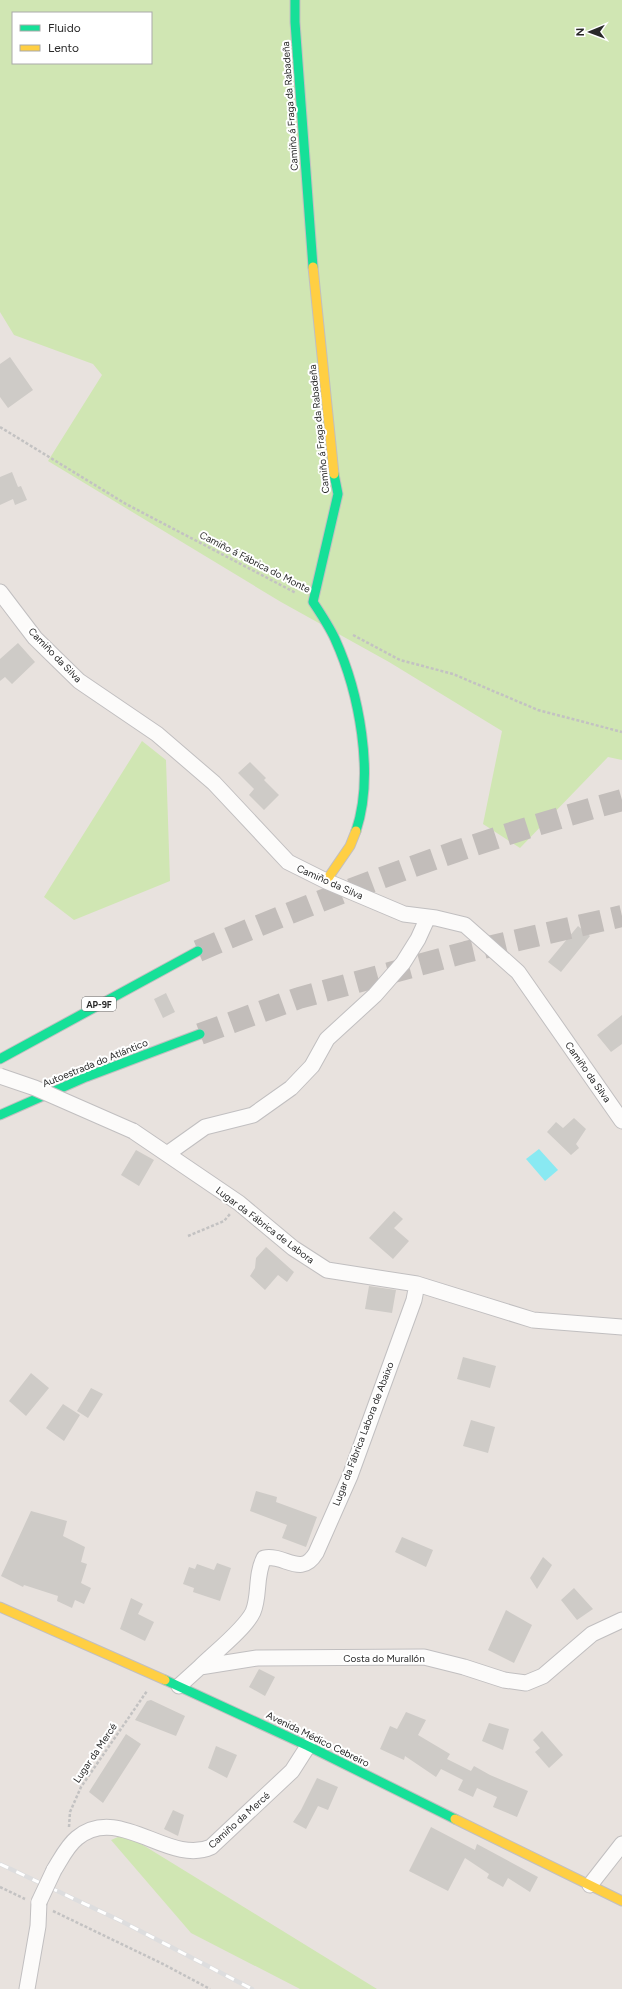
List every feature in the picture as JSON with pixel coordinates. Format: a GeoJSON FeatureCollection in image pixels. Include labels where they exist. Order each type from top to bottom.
{"type":"FeatureCollection","features":[{"type":"Feature","properties":{"kind":"main road","name":"Camiño á Fraga da Rabadeña"},"geometry":{"type":"LineString","coordinates":[[295,0],[311,243],[332,462],[338,494],[313,602]]}},
{"type":"Feature","properties":{"kind":"main road"},"geometry":{"type":"LineString","coordinates":[[313,602],[337,644],[356,702],[365,757],[364,803],[353,840],[326,881]]}},
{"type":"Feature","properties":{"kind":"main road","name":"AP-9F"},"geometry":{"type":"LineString","coordinates":[[0,1059],[198,950]]}},
{"type":"Feature","properties":{"kind":"main road","name":"Autoestrada do Atlántico"},"geometry":{"type":"LineString","coordinates":[[0,1115],[86,1077],[200,1034]]}},
{"type":"Feature","properties":{"kind":"main road","name":"Avenida Médico Cebreiro"},"geometry":{"type":"LineString","coordinates":[[0,1607],[179,1686],[308,1746],[622,1901]]}},
{"type":"Feature","properties":{"kind":"street","name":"Camiño da Silva"},"geometry":{"type":"LineString","coordinates":[[0,592],[36,638],[79,682],[157,734],[214,784],[288,862],[326,881],[404,914],[428,917],[466,925],[518,972],[622,1121]]}},
{"type":"Feature","properties":{"kind":"street"},"geometry":{"type":"LineString","coordinates":[[167,1154],[206,1127],[253,1115],[291,1088],[312,1066],[327,1039],[374,995],[403,963],[418,939],[428,917]]}},
{"type":"Feature","properties":{"kind":"street","name":"Lugar da Fábrica de Labora"},"geometry":{"type":"LineString","coordinates":[[0,1076],[35,1088],[133,1131],[239,1203],[292,1248],[327,1270],[417,1284],[533,1320],[622,1327]]}},
{"type":"Feature","properties":{"kind":"street","name":"Lugar da Fábrica Labora de Abaixo"},"geometry":{"type":"LineString","coordinates":[[200,1667],[242,1627],[253,1611],[257,1577],[264,1558],[272,1556],[303,1565],[311,1562],[350,1476],[414,1300],[417,1284]]}},
{"type":"Feature","properties":{"kind":"street","name":"Costa do Murallón"},"geometry":{"type":"LineString","coordinates":[[200,1667],[257,1658],[424,1657],[464,1667],[504,1680],[526,1683],[543,1676],[592,1634],[622,1620]]}},
{"type":"Feature","properties":{"kind":"street"},"geometry":{"type":"LineString","coordinates":[[179,1686],[200,1667]]}},
{"type":"Feature","properties":{"kind":"street","name":"Camiño da Mercé"},"geometry":{"type":"LineString","coordinates":[[27,1989],[37,1933],[39,1905],[54,1870],[70,1845],[78,1837],[89,1831],[110,1827],[129,1831],[174,1847],[190,1851],[203,1851],[211,1847],[287,1776],[308,1746]]}},
{"type":"Feature","properties":{"kind":"street"},"geometry":{"type":"LineString","coordinates":[[590,1884],[622,1844]]}},
{"type":"Feature","properties":{"kind":"path","name":"Camiño á Fábrica do Monte"},"geometry":{"type":"LineString","coordinates":[[0,427],[126,504],[313,602]]}},
{"type":"Feature","properties":{"kind":"path"},"geometry":{"type":"LineString","coordinates":[[352,634],[400,660],[453,674],[538,710],[622,732]]}},
{"type":"Feature","properties":{"kind":"path"},"geometry":{"type":"LineString","coordinates":[[188,1236],[224,1220],[239,1203]]}},
{"type":"Feature","properties":{"kind":"path","name":"Lugar da Mercé"},"geometry":{"type":"LineString","coordinates":[[70,1845],[70,1812],[81,1787],[156,1677]]}},
{"type":"Feature","properties":{"kind":"path"},"geometry":{"type":"LineString","coordinates":[[0,1888],[17,1894],[83,1925],[210,1989]]}},
{"type":"Feature","properties":{"kind":"green space"},"geometry":{"type":"Polygon","coordinates":[[[0,0],[622,0],[622,760],[608,757],[520,848],[483,824],[502,731],[389,662],[281,602],[48,461],[102,375],[93,364],[14,335],[0,312],[0,0]]]}},
{"type":"Feature","properties":{"kind":"green space"},"geometry":{"type":"Polygon","coordinates":[[[142,741],[166,760],[170,881],[74,920],[44,897],[142,741]]]}},
{"type":"Feature","properties":{"kind":"green space"},"geometry":{"type":"Polygon","coordinates":[[[125,1834],[377,1989],[300,1989],[191,1933],[111,1840],[125,1834]]]}},
{"type":"Feature","properties":{"kind":"water"},"geometry":{"type":"Polygon","coordinates":[[[539,1149],[558,1170],[545,1181],[526,1159],[539,1149]]]}},
{"type":"Feature","properties":{"kind":"building"},"geometry":{"type":"Polygon","coordinates":[[[10,357],[33,390],[8,408],[0,397],[0,364],[10,357]]]}},
{"type":"Feature","properties":{"kind":"building"},"geometry":{"type":"Polygon","coordinates":[[[12,472],[18,487],[21,486],[27,500],[15,505],[13,499],[0,505],[0,477],[12,472]]]}},
{"type":"Feature","properties":{"kind":"building"},"geometry":{"type":"Polygon","coordinates":[[[18,643],[35,662],[12,684],[5,677],[0,681],[0,659],[18,643]]]}},
{"type":"Feature","properties":{"kind":"building"},"geometry":{"type":"Polygon","coordinates":[[[250,762],[266,778],[264,780],[279,795],[264,810],[249,795],[254,789],[238,773],[250,762]]]}},
{"type":"Feature","properties":{"kind":"building"},"geometry":{"type":"Polygon","coordinates":[[[578,926],[590,936],[561,972],[548,962],[578,926]]]}},
{"type":"Feature","properties":{"kind":"building"},"geometry":{"type":"Polygon","coordinates":[[[166,993],[175,1012],[163,1018],[154,999],[166,993]]]}},
{"type":"Feature","properties":{"kind":"building"},"geometry":{"type":"Polygon","coordinates":[[[622,1015],[622,1044],[611,1052],[597,1035],[622,1015]]]}},
{"type":"Feature","properties":{"kind":"building"},"geometry":{"type":"Polygon","coordinates":[[[574,1118],[586,1129],[576,1144],[579,1148],[571,1155],[547,1132],[556,1122],[563,1128],[574,1118]]]}},
{"type":"Feature","properties":{"kind":"building"},"geometry":{"type":"Polygon","coordinates":[[[136,1150],[154,1160],[139,1186],[121,1175],[136,1150]]]}},
{"type":"Feature","properties":{"kind":"building"},"geometry":{"type":"Polygon","coordinates":[[[394,1211],[403,1219],[394,1228],[409,1241],[393,1259],[369,1238],[394,1211]]]}},
{"type":"Feature","properties":{"kind":"building"},"geometry":{"type":"Polygon","coordinates":[[[266,1247],[294,1272],[287,1282],[278,1275],[265,1290],[250,1276],[255,1268],[256,1258],[266,1247]]]}},
{"type":"Feature","properties":{"kind":"building"},"geometry":{"type":"Polygon","coordinates":[[[369,1286],[396,1290],[392,1313],[365,1309],[369,1286]]]}},
{"type":"Feature","properties":{"kind":"building"},"geometry":{"type":"Polygon","coordinates":[[[463,1357],[496,1366],[490,1388],[457,1379],[463,1357]]]}},
{"type":"Feature","properties":{"kind":"building"},"geometry":{"type":"Polygon","coordinates":[[[31,1373],[49,1388],[26,1416],[9,1401],[31,1373]]]}},
{"type":"Feature","properties":{"kind":"building"},"geometry":{"type":"Polygon","coordinates":[[[91,1388],[103,1394],[88,1418],[77,1411],[91,1388]]]}},
{"type":"Feature","properties":{"kind":"building"},"geometry":{"type":"Polygon","coordinates":[[[63,1404],[80,1415],[64,1441],[46,1428],[63,1404]]]}},
{"type":"Feature","properties":{"kind":"building"},"geometry":{"type":"Polygon","coordinates":[[[471,1420],[495,1427],[488,1453],[463,1446],[471,1420]]]}},
{"type":"Feature","properties":{"kind":"building"},"geometry":{"type":"Polygon","coordinates":[[[256,1491],[277,1497],[276,1502],[317,1517],[306,1547],[282,1538],[287,1525],[250,1511],[256,1491]]]}},
{"type":"Feature","properties":{"kind":"building"},"geometry":{"type":"Polygon","coordinates":[[[31,1511],[67,1521],[63,1536],[85,1547],[81,1562],[87,1564],[81,1583],[91,1588],[84,1604],[75,1600],[72,1608],[57,1601],[58,1596],[24,1585],[23,1587],[1,1576],[31,1511]]]}},
{"type":"Feature","properties":{"kind":"building"},"geometry":{"type":"Polygon","coordinates":[[[402,1537],[433,1550],[426,1567],[395,1552],[402,1537]]]}},
{"type":"Feature","properties":{"kind":"building"},"geometry":{"type":"Polygon","coordinates":[[[543,1557],[552,1565],[537,1589],[530,1578],[543,1557]]]}},
{"type":"Feature","properties":{"kind":"building"},"geometry":{"type":"Polygon","coordinates":[[[217,1563],[231,1568],[220,1601],[193,1592],[194,1588],[183,1584],[189,1567],[195,1569],[197,1564],[214,1570],[217,1563]]]}},
{"type":"Feature","properties":{"kind":"building"},"geometry":{"type":"Polygon","coordinates":[[[574,1588],[593,1609],[577,1620],[561,1600],[574,1588]]]}},
{"type":"Feature","properties":{"kind":"building"},"geometry":{"type":"Polygon","coordinates":[[[131,1598],[143,1604],[138,1614],[154,1622],[145,1641],[120,1629],[131,1598]]]}},
{"type":"Feature","properties":{"kind":"building"},"geometry":{"type":"Polygon","coordinates":[[[506,1610],[532,1625],[514,1663],[488,1650],[506,1610]]]}},
{"type":"Feature","properties":{"kind":"building"},"geometry":{"type":"Polygon","coordinates":[[[259,1669],[275,1677],[265,1696],[249,1687],[259,1669]]]}},
{"type":"Feature","properties":{"kind":"building"},"geometry":{"type":"Polygon","coordinates":[[[151,1700],[185,1716],[176,1736],[135,1720],[147,1701],[151,1700]]]}},
{"type":"Feature","properties":{"kind":"building"},"geometry":{"type":"Polygon","coordinates":[[[406,1712],[426,1720],[418,1735],[450,1754],[447,1759],[471,1771],[474,1766],[490,1775],[528,1791],[517,1817],[493,1807],[497,1797],[477,1788],[473,1797],[458,1790],[463,1780],[441,1769],[436,1777],[405,1756],[404,1760],[380,1749],[390,1726],[397,1729],[406,1712]]]}},
{"type":"Feature","properties":{"kind":"building"},"geometry":{"type":"Polygon","coordinates":[[[489,1723],[509,1729],[503,1750],[482,1741],[489,1723]]]}},
{"type":"Feature","properties":{"kind":"building"},"geometry":{"type":"Polygon","coordinates":[[[542,1731],[563,1755],[549,1768],[535,1752],[540,1748],[533,1740],[542,1731]]]}},
{"type":"Feature","properties":{"kind":"building"},"geometry":{"type":"Polygon","coordinates":[[[126,1734],[141,1744],[103,1803],[89,1792],[126,1734]]]}},
{"type":"Feature","properties":{"kind":"building"},"geometry":{"type":"Polygon","coordinates":[[[216,1746],[237,1755],[227,1778],[208,1768],[216,1746]]]}},
{"type":"Feature","properties":{"kind":"building"},"geometry":{"type":"Polygon","coordinates":[[[317,1778],[338,1787],[328,1810],[318,1806],[306,1829],[293,1822],[301,1810],[317,1778]]]}},
{"type":"Feature","properties":{"kind":"building"},"geometry":{"type":"Polygon","coordinates":[[[173,1810],[184,1815],[178,1836],[164,1829],[173,1810]]]}},
{"type":"Feature","properties":{"kind":"building"},"geometry":{"type":"Polygon","coordinates":[[[431,1827],[475,1850],[477,1844],[538,1877],[530,1892],[508,1878],[503,1887],[487,1878],[489,1874],[465,1858],[448,1891],[409,1871],[431,1827]]]}},
{"type":"Feature","properties":{"kind":"tunnel"},"geometry":{"type":"LineString","coordinates":[[198,951],[302,908],[408,868],[514,832],[622,800]]}},
{"type":"Feature","properties":{"kind":"tunnel"},"geometry":{"type":"LineString","coordinates":[[200,1034],[299,998],[466,952],[622,916]]}},
{"type":"Feature","properties":{"kind":"railway"},"geometry":{"type":"LineString","coordinates":[[0,1864],[121,1921],[252,1989]]}},
{"type":"Feature","properties":{"kind":"traffic: fast"},"geometry":{"type":"LineString","coordinates":[[295,0],[295,22],[313,267]]}},
{"type":"Feature","properties":{"kind":"traffic: fast"},"geometry":{"type":"LineString","coordinates":[[334,474],[338,494],[313,602],[328,625],[344,660],[351,683],[362,734],[364,784],[362,809],[356,831]]}},
{"type":"Feature","properties":{"kind":"traffic: fast"},"geometry":{"type":"LineString","coordinates":[[0,1059],[198,951]]}},
{"type":"Feature","properties":{"kind":"traffic: fast"},"geometry":{"type":"LineString","coordinates":[[0,1115],[86,1077],[200,1034]]}},
{"type":"Feature","properties":{"kind":"traffic: fast"},"geometry":{"type":"LineString","coordinates":[[165,1680],[308,1746],[455,1819]]}},
{"type":"Feature","properties":{"kind":"traffic: slow"},"geometry":{"type":"LineString","coordinates":[[313,267],[334,474]]}},
{"type":"Feature","properties":{"kind":"traffic: slow"},"geometry":{"type":"LineString","coordinates":[[326,881],[350,846],[356,831]]}},
{"type":"Feature","properties":{"kind":"traffic: slow"},"geometry":{"type":"LineString","coordinates":[[0,1607],[165,1680]]}},
{"type":"Feature","properties":{"kind":"traffic: slow"},"geometry":{"type":"LineString","coordinates":[[455,1819],[622,1901]]}}]}
